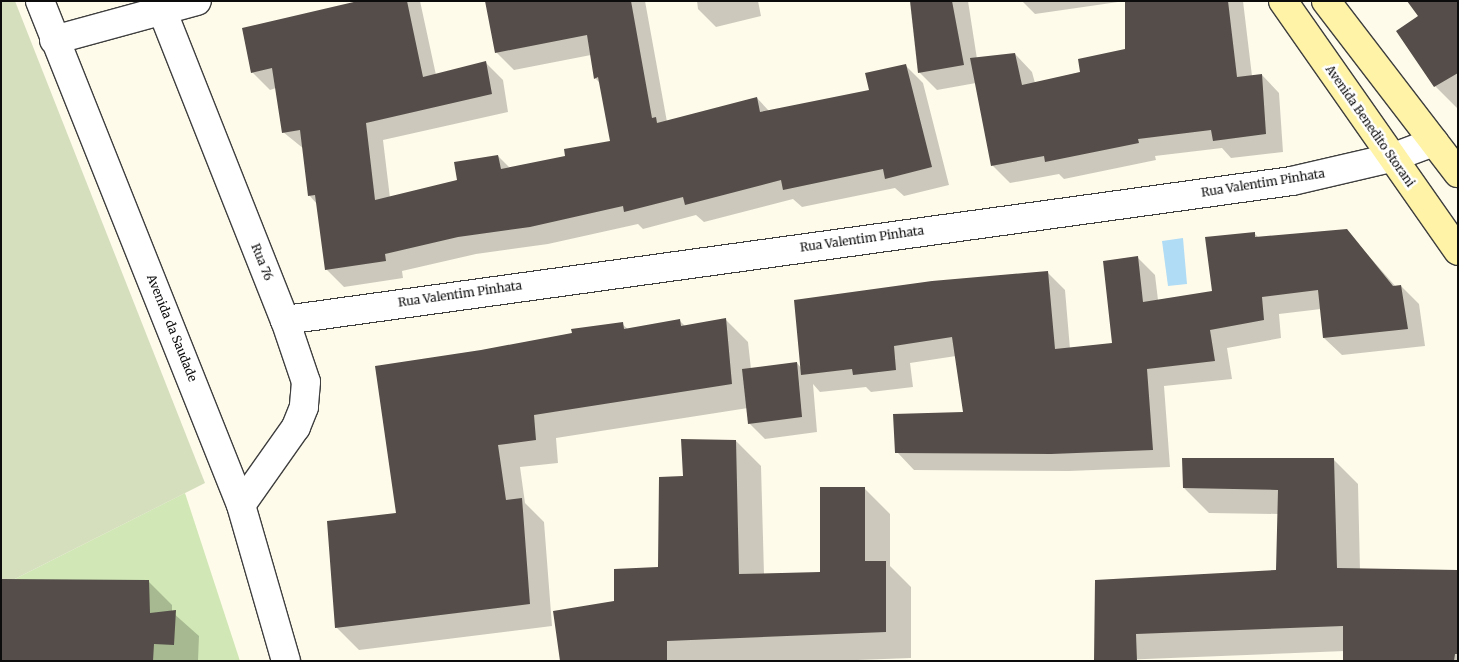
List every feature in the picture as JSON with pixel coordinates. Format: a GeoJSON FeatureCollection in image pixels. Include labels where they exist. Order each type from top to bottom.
{"type":"FeatureCollection","features":[{"type":"Feature","properties":{"kind":"main road","name":"Avenida Benedito Storani"},"geometry":{"type":"LineString","coordinates":[[1283,1],[1391,158],[1458,250]]}},
{"type":"Feature","properties":{"kind":"main road"},"geometry":{"type":"LineString","coordinates":[[1326,1],[1458,173]]}},
{"type":"Feature","properties":{"kind":"street","name":"Avenida da Saudade"},"geometry":{"type":"LineString","coordinates":[[40,1],[54,40],[168,316],[241,505],[286,661]]}},
{"type":"Feature","properties":{"kind":"street"},"geometry":{"type":"LineString","coordinates":[[54,40],[197,1]]}},
{"type":"Feature","properties":{"kind":"street","name":"Rua 76"},"geometry":{"type":"LineString","coordinates":[[162,10],[285,320],[306,382],[304,407],[296,427],[241,505]]}},
{"type":"Feature","properties":{"kind":"street","name":"Rua Valentim Pinhata"},"geometry":{"type":"LineString","coordinates":[[285,320],[1292,181],[1391,158],[1434,142]]}},
{"type":"Feature","properties":{"kind":"green space"},"geometry":{"type":"Polygon","coordinates":[[[1,1],[15,1],[205,483],[1,586],[1,1]]]}},
{"type":"Feature","properties":{"kind":"green space"},"geometry":{"type":"Polygon","coordinates":[[[185,493],[240,661],[1,661],[1,586],[185,493]]]}},
{"type":"Feature","properties":{"kind":"water"},"geometry":{"type":"Polygon","coordinates":[[[1183,238],[1187,284],[1168,286],[1162,241],[1183,238]]]}},
{"type":"Feature","properties":{"kind":"building"},"geometry":{"type":"Polygon","coordinates":[[[358,1],[407,1],[423,77],[486,61],[492,94],[366,123],[375,200],[457,180],[454,162],[498,155],[501,169],[565,156],[564,149],[610,141],[598,77],[594,79],[587,35],[495,53],[485,1],[631,1],[652,118],[656,117],[657,123],[757,97],[760,112],[869,90],[865,73],[906,64],[932,167],[885,179],[883,169],[783,190],[781,180],[685,205],[683,197],[624,212],[623,206],[530,227],[458,237],[385,254],[386,261],[325,270],[315,195],[308,196],[300,130],[282,133],[272,68],[251,73],[242,28],[358,1]]]}},
{"type":"Feature","properties":{"kind":"building"},"geometry":{"type":"Polygon","coordinates":[[[910,1],[952,1],[964,65],[918,73],[910,1]]]}},
{"type":"Feature","properties":{"kind":"building"},"geometry":{"type":"Polygon","coordinates":[[[1125,1],[1228,1],[1237,77],[1262,74],[1266,134],[1213,141],[1211,130],[1138,139],[1139,143],[1045,162],[1044,156],[991,166],[970,58],[1015,53],[1022,85],[1080,72],[1078,59],[1125,49],[1125,1]]]}},
{"type":"Feature","properties":{"kind":"building"},"geometry":{"type":"Polygon","coordinates":[[[1407,1],[1458,1],[1458,73],[1434,87],[1396,31],[1418,16],[1407,1]]]}},
{"type":"Feature","properties":{"kind":"building"},"geometry":{"type":"Polygon","coordinates":[[[1347,229],[1393,286],[1401,285],[1408,329],[1323,338],[1318,290],[1262,297],[1264,320],[1210,330],[1215,361],[1147,369],[1153,450],[1051,454],[895,453],[893,414],[963,412],[952,337],[894,346],[896,370],[853,375],[852,369],[801,375],[794,300],[932,281],[1048,271],[1055,349],[1112,343],[1103,261],[1138,256],[1143,302],[1212,291],[1205,237],[1255,232],[1255,237],[1347,229]]]}},
{"type":"Feature","properties":{"kind":"building"},"geometry":{"type":"Polygon","coordinates":[[[726,318],[732,384],[534,415],[536,440],[498,445],[506,500],[522,498],[530,604],[335,628],[327,521],[396,513],[375,366],[481,350],[572,333],[571,329],[623,322],[624,329],[680,319],[681,326],[726,318]]]}},
{"type":"Feature","properties":{"kind":"building"},"geometry":{"type":"Polygon","coordinates":[[[797,362],[802,417],[748,424],[742,369],[797,362]]]}},
{"type":"Feature","properties":{"kind":"building"},"geometry":{"type":"Polygon","coordinates":[[[681,439],[736,440],[739,574],[820,572],[820,487],[865,487],[865,561],[886,561],[886,632],[667,641],[667,660],[560,661],[553,611],[614,601],[614,569],[658,567],[659,477],[683,476],[681,439]]]}},
{"type":"Feature","properties":{"kind":"building"},"geometry":{"type":"Polygon","coordinates":[[[1182,458],[1334,458],[1337,568],[1458,570],[1458,654],[1455,654],[1454,661],[1343,661],[1343,626],[1136,634],[1137,661],[1094,661],[1095,580],[1276,570],[1278,490],[1183,488],[1182,458]]]}},
{"type":"Feature","properties":{"kind":"building"},"geometry":{"type":"Polygon","coordinates":[[[2,579],[149,580],[150,613],[176,610],[174,645],[154,644],[153,661],[1,661],[2,579]]]}}]}
